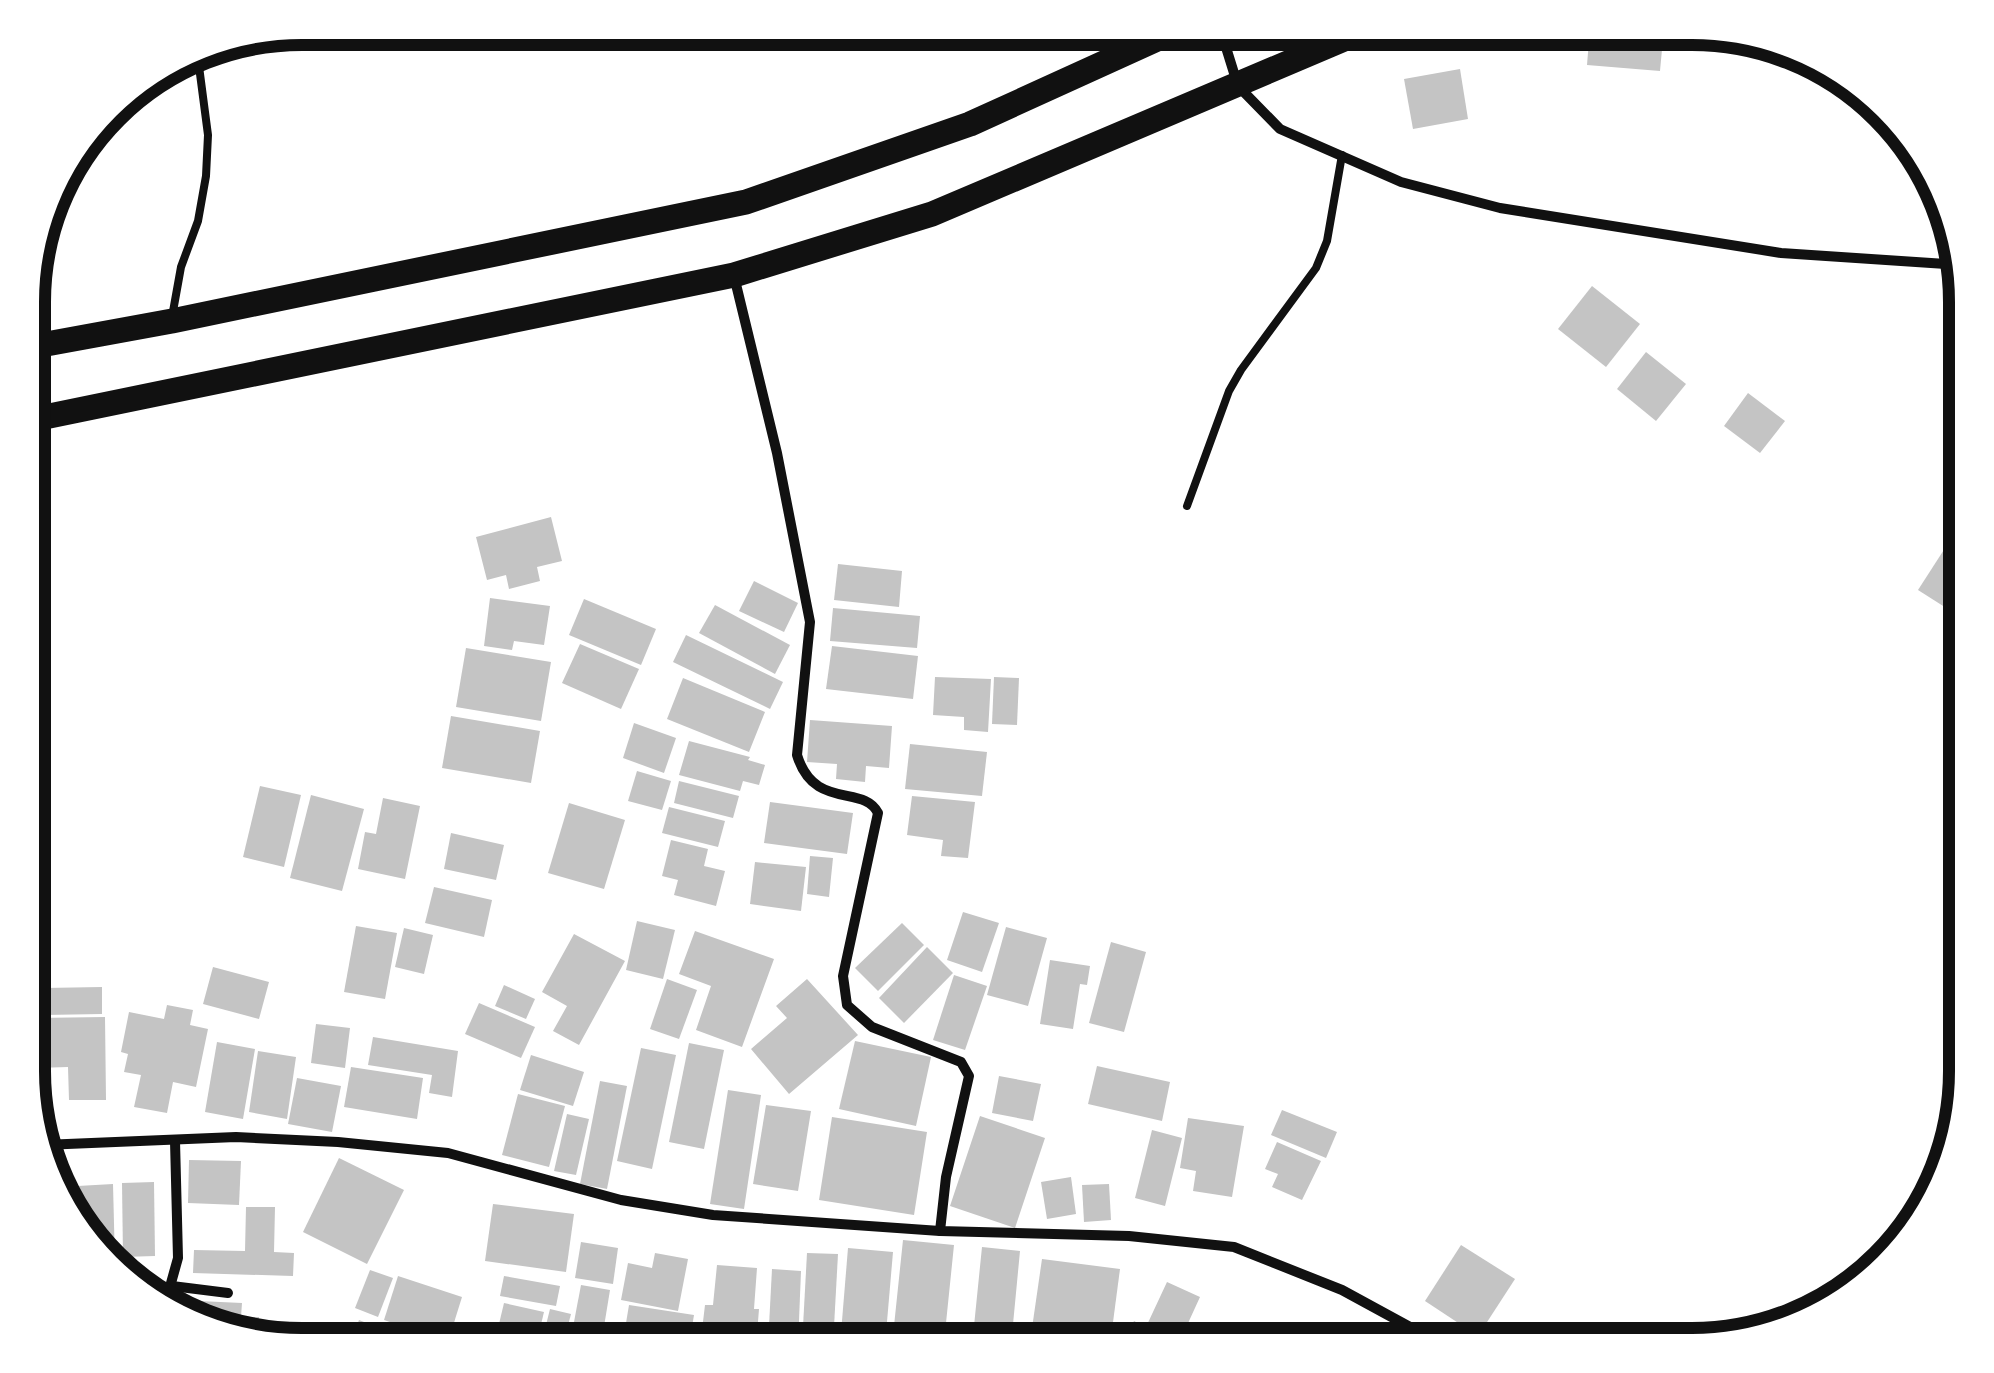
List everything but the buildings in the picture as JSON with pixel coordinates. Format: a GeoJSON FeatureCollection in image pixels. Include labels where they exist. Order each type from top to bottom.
{"type":"FeatureCollection","features":[{"type":"Feature","properties":{"kind":"highway"},"geometry":{"type":"LineString","coordinates":[[45,345],[746,202],[970,124],[1141,46]]}},
{"type":"Feature","properties":{"kind":"highway"},"geometry":{"type":"LineString","coordinates":[[45,417],[734,276],[932,214],[1329,46]]}},
{"type":"Feature","properties":{"kind":"street"},"geometry":{"type":"LineString","coordinates":[[1226,46],[1238,86],[1280,129],[1400,182],[1500,208],[1781,253],[1945,264]]}},
{"type":"Feature","properties":{"kind":"street"},"geometry":{"type":"LineString","coordinates":[[734,276],[777,453],[810,622],[796,755],[811,782],[829,793],[868,801],[878,813],[846,960],[844,991],[855,1015],[872,1027],[961,1062],[969,1076],[946,1178],[940,1231]]}},
{"type":"Feature","properties":{"kind":"street"},"geometry":{"type":"LineString","coordinates":[[56,1145],[236,1136],[282,1138],[448,1153],[621,1200],[671,1209],[940,1231],[1129,1236],[1234,1248],[1342,1290],[1410,1328]]}},
{"type":"Feature","properties":{"kind":"street"},"geometry":{"type":"LineString","coordinates":[[170,1292],[178,1258],[175,1141]]}},
{"type":"Feature","properties":{"kind":"street"},"geometry":{"type":"LineString","coordinates":[[172,1286],[228,1293]]}},
{"type":"Feature","properties":{"kind":"lane"},"geometry":{"type":"LineString","coordinates":[[172,322],[181,267],[198,222],[206,176],[208,135],[199,67]]}},
{"type":"Feature","properties":{"kind":"lane"},"geometry":{"type":"LineString","coordinates":[[1187,506],[1230,390],[1316,268],[1327,241],[1342,155]]}}]}
